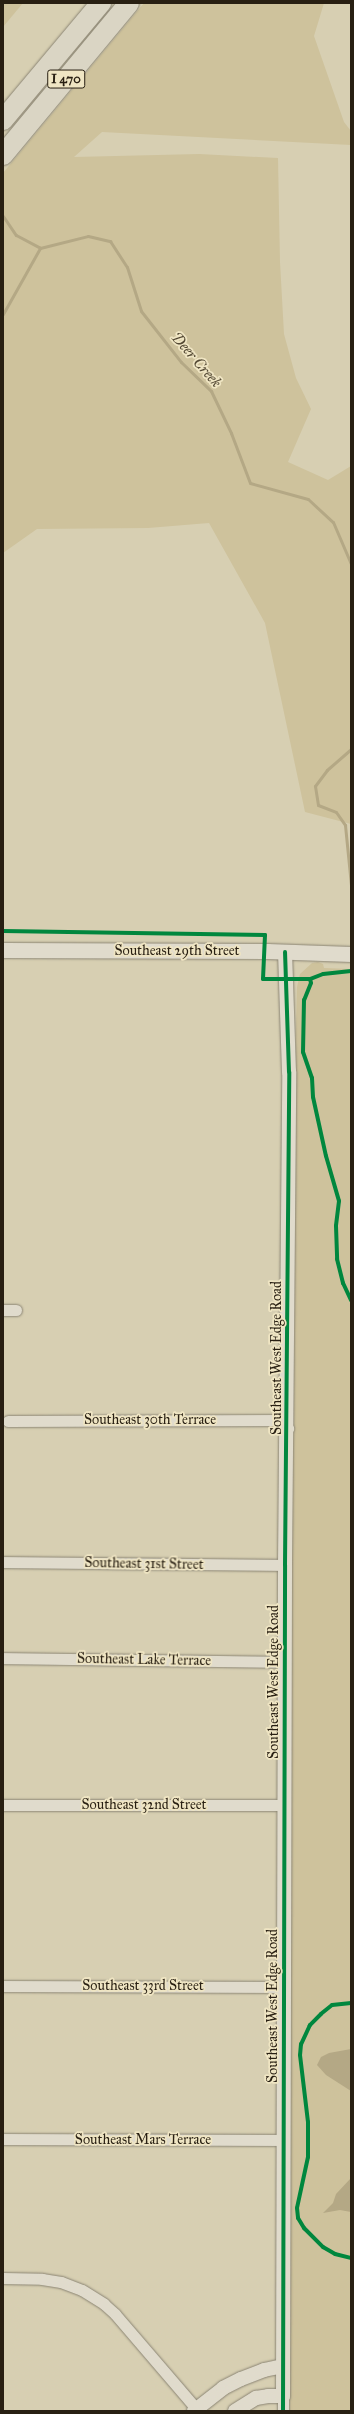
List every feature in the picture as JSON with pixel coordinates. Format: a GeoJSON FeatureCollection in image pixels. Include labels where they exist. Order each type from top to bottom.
{"type":"FeatureCollection","features":[{"type":"Feature","properties":{"kind":"highway","name":"I 470"},"geometry":{"type":"LineString","coordinates":[[3,120],[101,3]]}},
{"type":"Feature","properties":{"kind":"highway","name":"I 470"},"geometry":{"type":"LineString","coordinates":[[3,155],[129,3]]}},
{"type":"Feature","properties":{"kind":"main road","name":"Southeast 29th Street"},"geometry":{"type":"LineString","coordinates":[[3,950],[285,952],[351,954]]}},
{"type":"Feature","properties":{"kind":"street","name":"Southeast West Edge Road"},"geometry":{"type":"LineString","coordinates":[[283,2411],[285,1565],[288,1428],[289,1072],[285,952]]}},
{"type":"Feature","properties":{"kind":"street"},"geometry":{"type":"LineString","coordinates":[[3,1310],[16,1310]]}},
{"type":"Feature","properties":{"kind":"street","name":"Southeast 30th Terrace"},"geometry":{"type":"LineString","coordinates":[[8,1421],[281,1420],[288,1428]]}},
{"type":"Feature","properties":{"kind":"street","name":"Southeast 31st Street"},"geometry":{"type":"LineString","coordinates":[[3,1562],[285,1565]]}},
{"type":"Feature","properties":{"kind":"street","name":"Southeast Lake Terrace"},"geometry":{"type":"LineString","coordinates":[[3,1658],[285,1662]]}},
{"type":"Feature","properties":{"kind":"street","name":"Southeast 32nd Street"},"geometry":{"type":"LineString","coordinates":[[3,1805],[284,1805]]}},
{"type":"Feature","properties":{"kind":"street","name":"Southeast 33rd Street"},"geometry":{"type":"LineString","coordinates":[[3,1986],[284,1987]]}},
{"type":"Feature","properties":{"kind":"street","name":"Southeast Mars Terrace"},"geometry":{"type":"LineString","coordinates":[[3,2139],[283,2140]]}},
{"type":"Feature","properties":{"kind":"street"},"geometry":{"type":"LineString","coordinates":[[3,2278],[42,2279],[60,2282],[92,2295],[115,2314],[196,2410],[223,2388],[264,2370],[283,2366]]}},
{"type":"Feature","properties":{"kind":"street"},"geometry":{"type":"LineString","coordinates":[[235,2411],[256,2398],[283,2396]]}},
{"type":"Feature","properties":{"kind":"shaded area"},"geometry":{"type":"Polygon","coordinates":[[[3,3],[23,3],[3,27],[3,3]]]}},
{"type":"Feature","properties":{"kind":"shaded area"},"geometry":{"type":"Polygon","coordinates":[[[144,3],[324,3],[314,36],[344,122],[351,131],[351,145],[102,132],[74,157],[199,154],[278,158],[280,262],[284,334],[296,378],[311,409],[288,462],[328,480],[351,466],[351,824],[305,812],[265,623],[209,523],[148,528],[37,529],[3,553],[3,173],[144,3]]]}},
{"type":"Feature","properties":{"kind":"shaded area"},"geometry":{"type":"Polygon","coordinates":[[[318,962],[323,964],[324,968],[351,969],[351,2411],[287,2411],[290,1489],[294,1419],[293,1148],[297,987],[300,974],[312,963],[318,962]]]}},
{"type":"Feature","properties":{"kind":"shaded area"},"geometry":{"type":"Polygon","coordinates":[[[351,2049],[351,2091],[326,2075],[317,2065],[321,2057],[329,2053],[351,2049]]]}},
{"type":"Feature","properties":{"kind":"shaded area"},"geometry":{"type":"Polygon","coordinates":[[[351,2178],[351,2212],[340,2210],[323,2213],[333,2203],[336,2194],[351,2178]]]}},
{"type":"Feature","properties":{"kind":"waterway","name":"Deer Creek"},"geometry":{"type":"LineString","coordinates":[[3,216],[16,235],[40,248],[88,236],[110,241],[127,267],[141,311],[181,362],[211,391],[231,433],[250,483],[308,499],[333,522],[351,564]]}},
{"type":"Feature","properties":{"kind":"waterway"},"geometry":{"type":"LineString","coordinates":[[3,314],[40,248]]}},
{"type":"Feature","properties":{"kind":"waterway","name":"Deer Creek"},"geometry":{"type":"LineString","coordinates":[[351,749],[327,770],[315,786],[318,805],[336,812],[345,825],[351,885]]}},
{"type":"Feature","properties":{"kind":"cycle path"},"geometry":{"type":"LineString","coordinates":[[3,931],[265,935],[263,979],[310,979]]}},
{"type":"Feature","properties":{"kind":"cycle path"},"geometry":{"type":"LineString","coordinates":[[283,2411],[285,1565],[289,1072],[285,952]]}},
{"type":"Feature","properties":{"kind":"cycle path"},"geometry":{"type":"LineString","coordinates":[[351,971],[323,974],[310,979],[311,983],[304,1000],[303,1052],[312,1078],[313,1097],[326,1156],[339,1201],[336,1226],[337,1259],[343,1283],[351,1300]]}},
{"type":"Feature","properties":{"kind":"cycle path"},"geometry":{"type":"LineString","coordinates":[[351,2003],[332,2005],[321,2014],[310,2025],[301,2044],[300,2055],[308,2122],[308,2157],[297,2208],[298,2218],[304,2228],[323,2247],[335,2254],[351,2258]]}}]}
